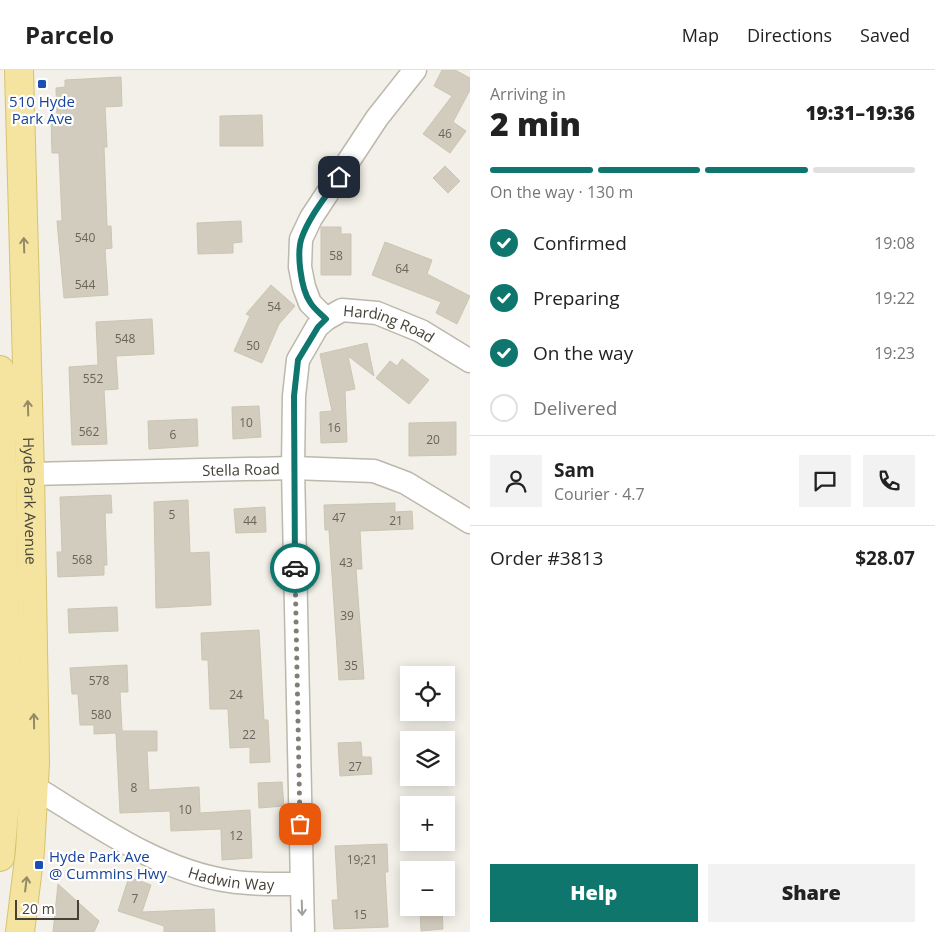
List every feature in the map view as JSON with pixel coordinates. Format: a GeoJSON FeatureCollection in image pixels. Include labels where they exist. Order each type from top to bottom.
{"type":"FeatureCollection","features":[{"type":"Feature","properties":{"kind":"main road","name":"Hyde Park Avenue"},"geometry":{"type":"LineString","coordinates":[[19,70],[30,474],[34,787],[30,852],[20,932]]}},
{"type":"Feature","properties":{"kind":"main road","name":"Hyde Park Avenue"},"geometry":{"type":"LineString","coordinates":[[0,370],[8,772],[0,857]]}},
{"type":"Feature","properties":{"kind":"main road"},"geometry":{"type":"LineString","coordinates":[[3,476],[30,474]]}},
{"type":"Feature","properties":{"kind":"street"},"geometry":{"type":"LineString","coordinates":[[326,319],[310,303],[304,287],[300,267],[301,239],[311,218],[377,118],[415,70]]}},
{"type":"Feature","properties":{"kind":"street","name":"Harding Road"},"geometry":{"type":"LineString","coordinates":[[303,932],[293,468],[294,396],[298,360],[318,327],[326,319],[342,310],[376,313],[421,332],[470,361]]}},
{"type":"Feature","properties":{"kind":"street","name":"Stella Road"},"geometry":{"type":"LineString","coordinates":[[30,474],[293,468],[374,471],[406,483],[470,522]]}},
{"type":"Feature","properties":{"kind":"street","name":"Hadwin Way"},"geometry":{"type":"LineString","coordinates":[[34,787],[135,848],[186,870],[250,884],[301,884]]}},
{"type":"Feature","properties":{"kind":"building"},"geometry":{"type":"Polygon","coordinates":[[[442,70],[455,70],[470,78],[470,90],[453,122],[466,131],[450,153],[423,134],[452,96],[434,86],[442,70]]]}},
{"type":"Feature","properties":{"kind":"building"},"geometry":{"type":"Polygon","coordinates":[[[121,77],[122,106],[105,107],[107,147],[104,147],[107,226],[111,226],[112,248],[105,249],[108,295],[64,298],[57,221],[62,221],[59,153],[52,153],[51,119],[57,119],[56,88],[65,87],[65,80],[121,77]]]}},
{"type":"Feature","properties":{"kind":"building"},"geometry":{"type":"Polygon","coordinates":[[[262,115],[263,146],[220,146],[220,116],[262,115]]]}},
{"type":"Feature","properties":{"kind":"building"},"geometry":{"type":"Polygon","coordinates":[[[445,166],[460,181],[448,193],[433,178],[445,166]]]}},
{"type":"Feature","properties":{"kind":"building"},"geometry":{"type":"Polygon","coordinates":[[[241,221],[242,242],[233,243],[233,253],[198,254],[197,223],[241,221]]]}},
{"type":"Feature","properties":{"kind":"building"},"geometry":{"type":"Polygon","coordinates":[[[321,227],[341,227],[341,234],[351,234],[351,275],[321,275],[321,227]]]}},
{"type":"Feature","properties":{"kind":"building"},"geometry":{"type":"Polygon","coordinates":[[[385,242],[432,260],[427,274],[470,296],[457,324],[436,313],[441,302],[372,275],[385,242]]]}},
{"type":"Feature","properties":{"kind":"building"},"geometry":{"type":"Polygon","coordinates":[[[271,285],[295,306],[279,324],[262,363],[234,351],[250,316],[246,314],[271,285]]]}},
{"type":"Feature","properties":{"kind":"building"},"geometry":{"type":"Polygon","coordinates":[[[152,319],[154,354],[116,356],[118,389],[104,390],[107,444],[72,445],[69,367],[98,365],[96,322],[152,319]]]}},
{"type":"Feature","properties":{"kind":"building"},"geometry":{"type":"Polygon","coordinates":[[[367,343],[374,376],[348,356],[355,389],[345,391],[347,442],[321,443],[320,412],[332,411],[320,354],[367,343]]]}},
{"type":"Feature","properties":{"kind":"building"},"geometry":{"type":"Polygon","coordinates":[[[402,359],[429,380],[409,404],[376,378],[390,361],[397,366],[402,359]]]}},
{"type":"Feature","properties":{"kind":"building"},"geometry":{"type":"Polygon","coordinates":[[[259,406],[261,437],[233,439],[232,407],[259,406]]]}},
{"type":"Feature","properties":{"kind":"building"},"geometry":{"type":"Polygon","coordinates":[[[197,419],[198,446],[149,449],[148,421],[197,419]]]}},
{"type":"Feature","properties":{"kind":"building"},"geometry":{"type":"Polygon","coordinates":[[[456,422],[456,455],[409,456],[409,423],[456,422]]]}},
{"type":"Feature","properties":{"kind":"building"},"geometry":{"type":"Polygon","coordinates":[[[111,495],[112,513],[105,513],[107,565],[104,565],[104,575],[58,577],[57,552],[62,552],[60,497],[111,495]]]}},
{"type":"Feature","properties":{"kind":"building"},"geometry":{"type":"Polygon","coordinates":[[[188,500],[190,553],[209,552],[211,605],[156,608],[154,502],[188,500]]]}},
{"type":"Feature","properties":{"kind":"building"},"geometry":{"type":"Polygon","coordinates":[[[395,503],[395,512],[412,511],[413,529],[360,531],[362,569],[356,569],[364,679],[339,680],[329,530],[325,530],[324,505],[395,503]]]}},
{"type":"Feature","properties":{"kind":"building"},"geometry":{"type":"Polygon","coordinates":[[[265,507],[266,532],[236,533],[234,509],[265,507]]]}},
{"type":"Feature","properties":{"kind":"building"},"geometry":{"type":"Polygon","coordinates":[[[117,607],[118,631],[69,633],[68,609],[117,607]]]}},
{"type":"Feature","properties":{"kind":"building"},"geometry":{"type":"Polygon","coordinates":[[[259,630],[264,720],[268,720],[270,762],[250,763],[250,747],[230,748],[228,709],[210,709],[208,660],[202,660],[201,633],[259,630]]]}},
{"type":"Feature","properties":{"kind":"building"},"geometry":{"type":"Polygon","coordinates":[[[127,665],[128,692],[120,692],[122,731],[157,731],[157,751],[147,751],[149,790],[199,787],[200,813],[250,810],[252,858],[222,860],[221,829],[171,831],[170,811],[120,813],[116,733],[94,734],[94,725],[80,725],[78,694],[72,694],[70,668],[127,665]]]}},
{"type":"Feature","properties":{"kind":"building"},"geometry":{"type":"Polygon","coordinates":[[[361,742],[362,757],[371,757],[372,774],[340,776],[338,743],[361,742]]]}},
{"type":"Feature","properties":{"kind":"building"},"geometry":{"type":"Polygon","coordinates":[[[282,782],[284,806],[259,808],[258,783],[282,782]]]}},
{"type":"Feature","properties":{"kind":"building"},"geometry":{"type":"Polygon","coordinates":[[[387,844],[388,872],[385,872],[388,927],[334,929],[332,900],[338,900],[335,846],[387,844]]]}},
{"type":"Feature","properties":{"kind":"building"},"geometry":{"type":"Polygon","coordinates":[[[129,877],[151,885],[142,912],[214,909],[215,932],[164,932],[164,926],[118,911],[129,877]]]}},
{"type":"Feature","properties":{"kind":"building"},"geometry":{"type":"Polygon","coordinates":[[[58,884],[99,921],[94,932],[53,932],[58,884]]]}},
{"type":"Feature","properties":{"kind":"building"},"geometry":{"type":"Polygon","coordinates":[[[420,916],[442,916],[443,929],[421,931],[420,916]]]}},
{"type":"Feature","properties":{"kind":"way so far"},"geometry":{"type":"LineString","coordinates":[[295,568],[300,824]]}},
{"type":"Feature","properties":{"kind":"place","name":"510 Hyde Park Ave"},"geometry":{"type":"Point","coordinates":[42,84]}},
{"type":"Feature","properties":{"kind":"place","name":"Hyde Park Ave @ Cummins Hwy"},"geometry":{"type":"Point","coordinates":[39,865]}},
{"type":"Feature","properties":{"kind":"route"},"geometry":{"type":"LineString","coordinates":[[295,568],[294,396],[298,360],[318,327],[326,319],[310,303],[304,287],[300,267],[301,239],[311,218],[339,177]]}}]}
